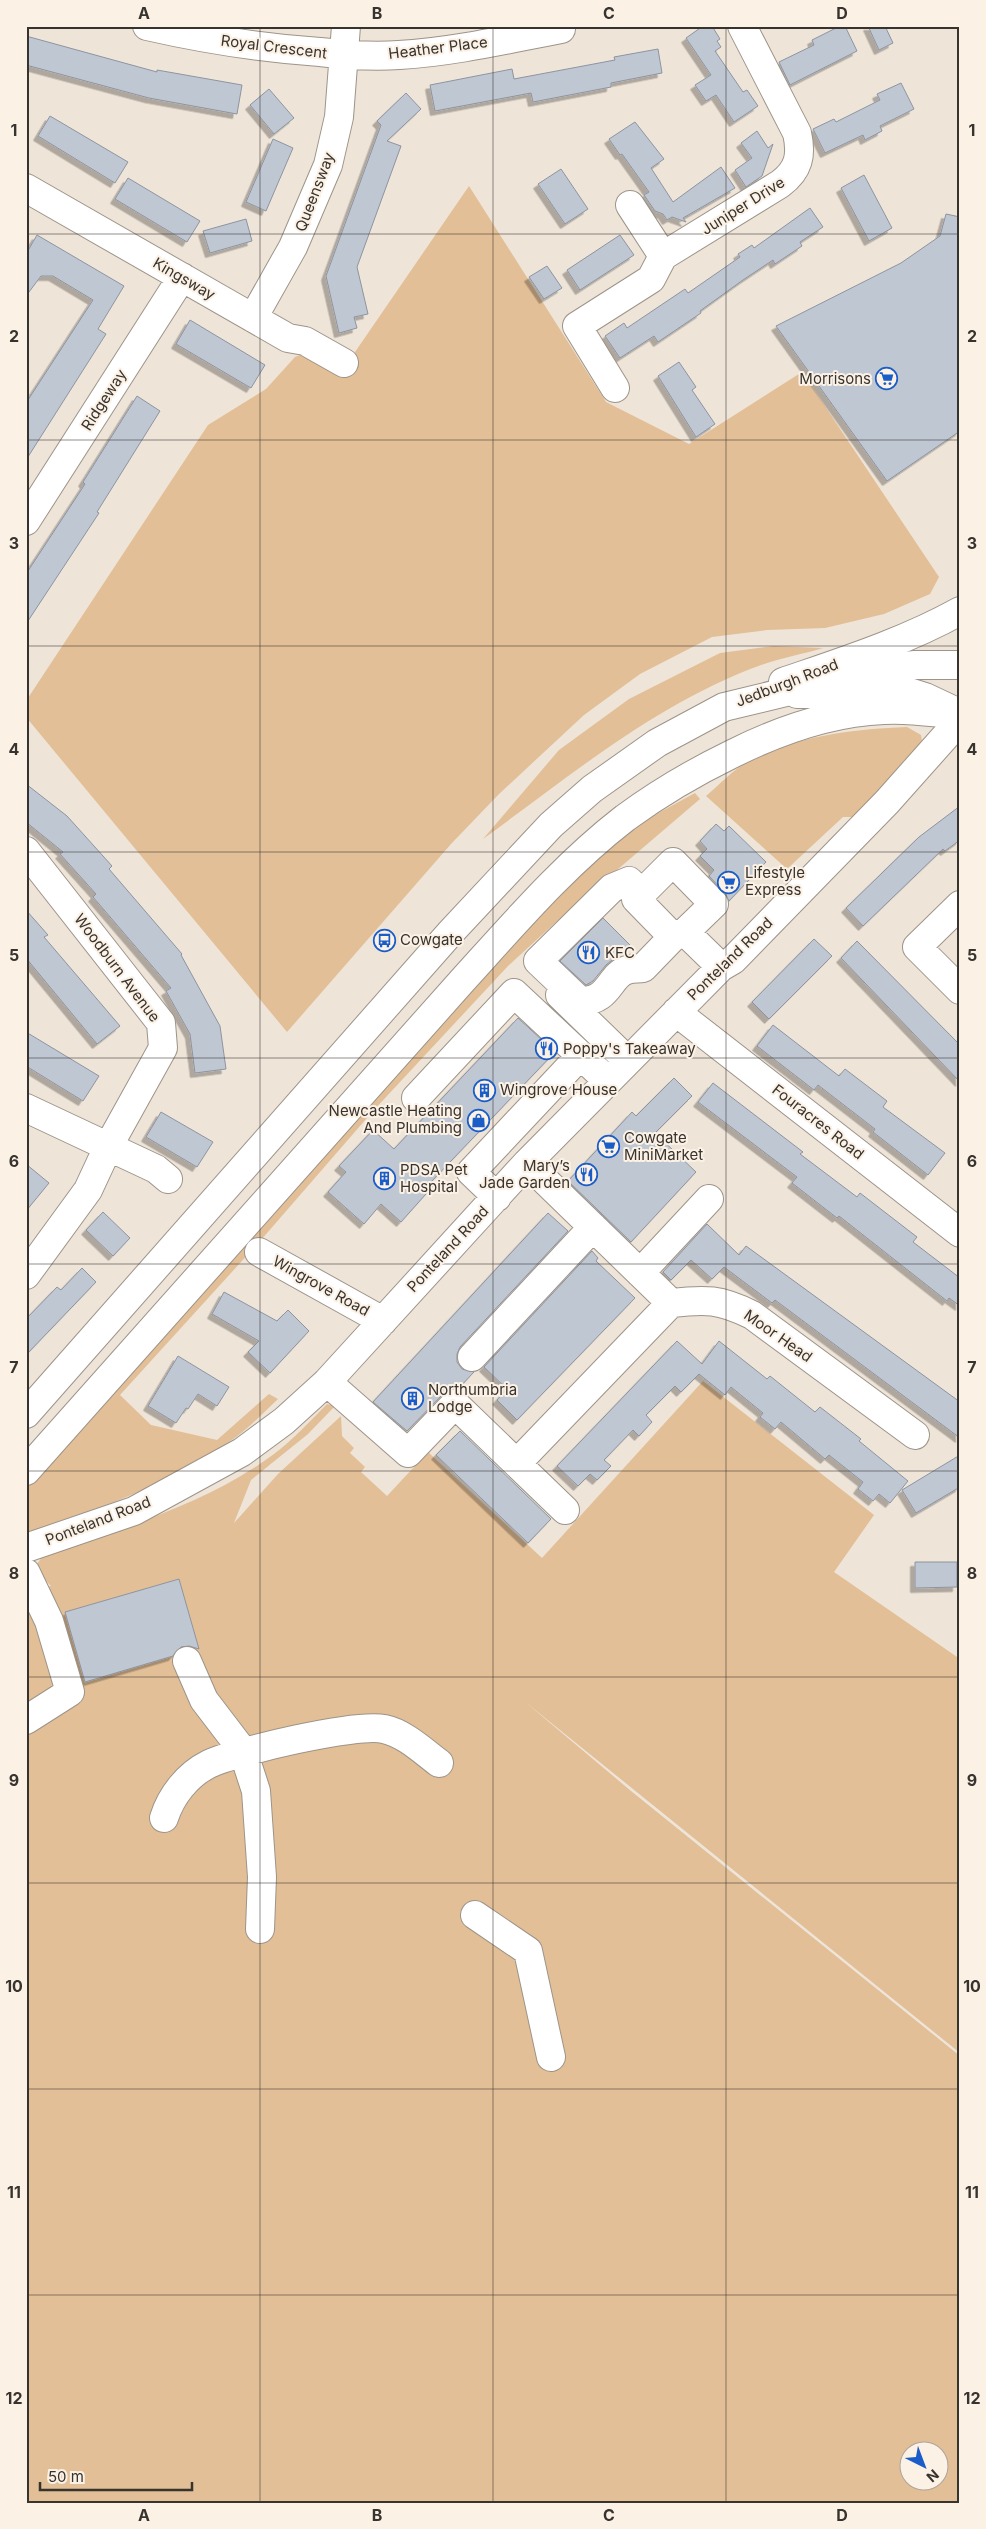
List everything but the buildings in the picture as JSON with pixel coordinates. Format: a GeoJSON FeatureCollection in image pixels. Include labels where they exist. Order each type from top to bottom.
{"type":"FeatureCollection","features":[{"type":"Feature","properties":{"kind":"main road","name":"Royal Crescent"},"geometry":{"type":"LineString","coordinates":[[147,26],[198,38],[275,49],[344,55]]}},
{"type":"Feature","properties":{"kind":"main road","name":"Queensway"},"geometry":{"type":"LineString","coordinates":[[253,318],[293,247],[328,166],[338,117],[346,26]]}},
{"type":"Feature","properties":{"kind":"main road","name":"Heather Place"},"geometry":{"type":"LineString","coordinates":[[344,55],[399,55],[479,45],[566,27]]}},
{"type":"Feature","properties":{"kind":"main road","name":"Juniper Drive"},"geometry":{"type":"LineString","coordinates":[[663,256],[780,184],[792,175],[798,165],[801,149],[797,133],[744,30]]}},
{"type":"Feature","properties":{"kind":"main road","name":"Kingsway"},"geometry":{"type":"LineString","coordinates":[[27,190],[288,338],[305,340],[344,363]]}},
{"type":"Feature","properties":{"kind":"main road"},"geometry":{"type":"LineString","coordinates":[[615,388],[578,326],[651,279],[663,256],[630,205]]}},
{"type":"Feature","properties":{"kind":"main road","name":"Ridgeway"},"geometry":{"type":"LineString","coordinates":[[26,521],[182,278]]}},
{"type":"Feature","properties":{"kind":"main road","name":"Jedburgh Road"},"geometry":{"type":"LineString","coordinates":[[724,708],[777,684],[906,638],[960,611]]}},
{"type":"Feature","properties":{"kind":"main road","name":"Jedburgh Road"},"geometry":{"type":"LineString","coordinates":[[724,708],[880,670],[915,665],[960,665]]}},
{"type":"Feature","properties":{"kind":"main road"},"geometry":{"type":"LineString","coordinates":[[778,694],[839,694],[886,689],[925,697],[960,714]]}},
{"type":"Feature","properties":{"kind":"main road"},"geometry":{"type":"LineString","coordinates":[[26,1414],[451,932],[551,826],[592,789],[650,747],[695,721],[724,708]]}},
{"type":"Feature","properties":{"kind":"main road"},"geometry":{"type":"LineString","coordinates":[[26,1471],[535,901],[625,819],[666,790],[709,765],[761,739],[805,723],[847,714],[885,710],[960,714]]}},
{"type":"Feature","properties":{"kind":"main road","name":"Ponteland Road"},"geometry":{"type":"LineString","coordinates":[[26,1548],[134,1511],[242,1452],[284,1421],[328,1382],[527,1163],[607,1080],[727,963],[887,802],[960,720]]}},
{"type":"Feature","properties":{"kind":"main road","name":"Woodburn Avenue"},"geometry":{"type":"LineString","coordinates":[[26,852],[160,1024],[163,1048],[108,1147],[88,1190],[26,1275]]}},
{"type":"Feature","properties":{"kind":"main road"},"geometry":{"type":"LineString","coordinates":[[642,893],[629,881],[612,888],[538,961],[580,1001],[597,999],[625,970],[643,968],[679,935],[714,904],[673,862],[642,893],[636,899],[679,935],[727,963]]}},
{"type":"Feature","properties":{"kind":"main road"},"geometry":{"type":"LineString","coordinates":[[960,905],[917,947],[960,990]]}},
{"type":"Feature","properties":{"kind":"main road"},"geometry":{"type":"LineString","coordinates":[[416,1098],[514,993],[607,1080]]}},
{"type":"Feature","properties":{"kind":"main road"},"geometry":{"type":"LineString","coordinates":[[558,993],[627,1060]]}},
{"type":"Feature","properties":{"kind":"main road","name":"Fouracres Road"},"geometry":{"type":"LineString","coordinates":[[676,1012],[960,1233]]}},
{"type":"Feature","properties":{"kind":"main road"},"geometry":{"type":"LineString","coordinates":[[498,1197],[471,1172],[580,1056]]}},
{"type":"Feature","properties":{"kind":"main road"},"geometry":{"type":"LineString","coordinates":[[26,1108],[156,1169],[168,1180]]}},
{"type":"Feature","properties":{"kind":"main road"},"geometry":{"type":"LineString","coordinates":[[517,1463],[671,1303],[527,1163]]}},
{"type":"Feature","properties":{"kind":"main road"},"geometry":{"type":"LineString","coordinates":[[640,1273],[709,1199]]}},
{"type":"Feature","properties":{"kind":"main road"},"geometry":{"type":"LineString","coordinates":[[472,1357],[593,1227]]}},
{"type":"Feature","properties":{"kind":"main road","name":"Wingrove Road"},"geometry":{"type":"LineString","coordinates":[[259,1252],[383,1321]]}},
{"type":"Feature","properties":{"kind":"main road","name":"Moor Head"},"geometry":{"type":"LineString","coordinates":[[671,1303],[700,1300],[728,1303],[752,1315],[915,1435]]}},
{"type":"Feature","properties":{"kind":"main road"},"geometry":{"type":"LineString","coordinates":[[328,1382],[408,1453],[455,1404],[565,1510]]}},
{"type":"Feature","properties":{"kind":"main road"},"geometry":{"type":"LineString","coordinates":[[26,1573],[49,1620],[70,1692],[29,1710]]}},
{"type":"Feature","properties":{"kind":"main road"},"geometry":{"type":"LineString","coordinates":[[187,1661],[204,1700],[243,1751],[256,1791],[260,1829],[260,1929]]}},
{"type":"Feature","properties":{"kind":"main road"},"geometry":{"type":"LineString","coordinates":[[164,1818],[170,1799],[188,1779],[208,1764],[243,1751],[324,1734],[358,1729],[384,1729],[412,1743],[439,1763]]}},
{"type":"Feature","properties":{"kind":"main road"},"geometry":{"type":"LineString","coordinates":[[475,1915],[528,1951],[551,2057]]}},
{"type":"Feature","properties":{"kind":"shaded area"},"geometry":{"type":"Polygon","coordinates":[[[469,186],[606,402],[689,444],[802,372],[939,577],[930,594],[884,614],[825,628],[767,630],[712,637],[640,674],[584,715],[499,794],[451,844],[287,1032],[26,717],[26,701],[208,425],[266,389],[295,357],[307,352],[342,371],[469,186]]]}},
{"type":"Feature","properties":{"kind":"shaded area"},"geometry":{"type":"Polygon","coordinates":[[[774,646],[823,648],[761,665],[686,699],[616,742],[483,839],[559,750],[629,699],[720,653],[774,646]]]}},
{"type":"Feature","properties":{"kind":"shaded area"},"geometry":{"type":"Polygon","coordinates":[[[907,727],[921,735],[922,741],[919,750],[861,817],[843,817],[787,869],[706,796],[742,765],[785,746],[846,732],[907,727]]]}},
{"type":"Feature","properties":{"kind":"shaded area"},"geometry":{"type":"Polygon","coordinates":[[[695,793],[700,799],[556,922],[508,966],[373,1111],[261,1240],[120,1395],[151,1425],[217,1440],[269,1394],[278,1399],[236,1437],[187,1468],[135,1494],[26,1535],[26,1487],[547,907],[642,822],[695,793]]]}},
{"type":"Feature","properties":{"kind":"shaded area"},"geometry":{"type":"Polygon","coordinates":[[[703,1381],[874,1515],[834,1572],[960,1659],[960,2053],[524,1701],[631,1791],[960,2056],[960,2503],[26,2503],[26,1594],[51,1586],[38,1573],[37,1564],[45,1553],[135,1524],[193,1501],[221,1487],[248,1472],[274,1454],[327,1404],[335,1406],[308,1434],[251,1480],[234,1523],[278,1474],[341,1416],[342,1436],[354,1448],[350,1453],[365,1467],[361,1472],[387,1496],[428,1452],[542,1558],[703,1381]]]}},
{"type":"Feature","properties":{"kind":"place","name":"Morrisons"},"geometry":{"type":"Point","coordinates":[887,379]}},
{"type":"Feature","properties":{"kind":"place","name":"Lifestyle Express"},"geometry":{"type":"Point","coordinates":[729,882]}},
{"type":"Feature","properties":{"kind":"place","name":"Cowgate"},"geometry":{"type":"Point","coordinates":[384,940]}},
{"type":"Feature","properties":{"kind":"place","name":"KFC"},"geometry":{"type":"Point","coordinates":[589,953]}},
{"type":"Feature","properties":{"kind":"place","name":"Poppy's Takeaway"},"geometry":{"type":"Point","coordinates":[547,1049]}},
{"type":"Feature","properties":{"kind":"place","name":"Wingrove House"},"geometry":{"type":"Point","coordinates":[484,1090]}},
{"type":"Feature","properties":{"kind":"place","name":"Newcastle Heating And Plumbing"},"geometry":{"type":"Point","coordinates":[478,1120]}},
{"type":"Feature","properties":{"kind":"place","name":"Cowgate MiniMarket"},"geometry":{"type":"Point","coordinates":[608,1147]}},
{"type":"Feature","properties":{"kind":"place","name":"Mary’s Jade Garden"},"geometry":{"type":"Point","coordinates":[586,1175]}},
{"type":"Feature","properties":{"kind":"place","name":"PDSA Pet Hospital"},"geometry":{"type":"Point","coordinates":[384,1179]}},
{"type":"Feature","properties":{"kind":"place","name":"Northumbria Lodge"},"geometry":{"type":"Point","coordinates":[412,1399]}}]}
